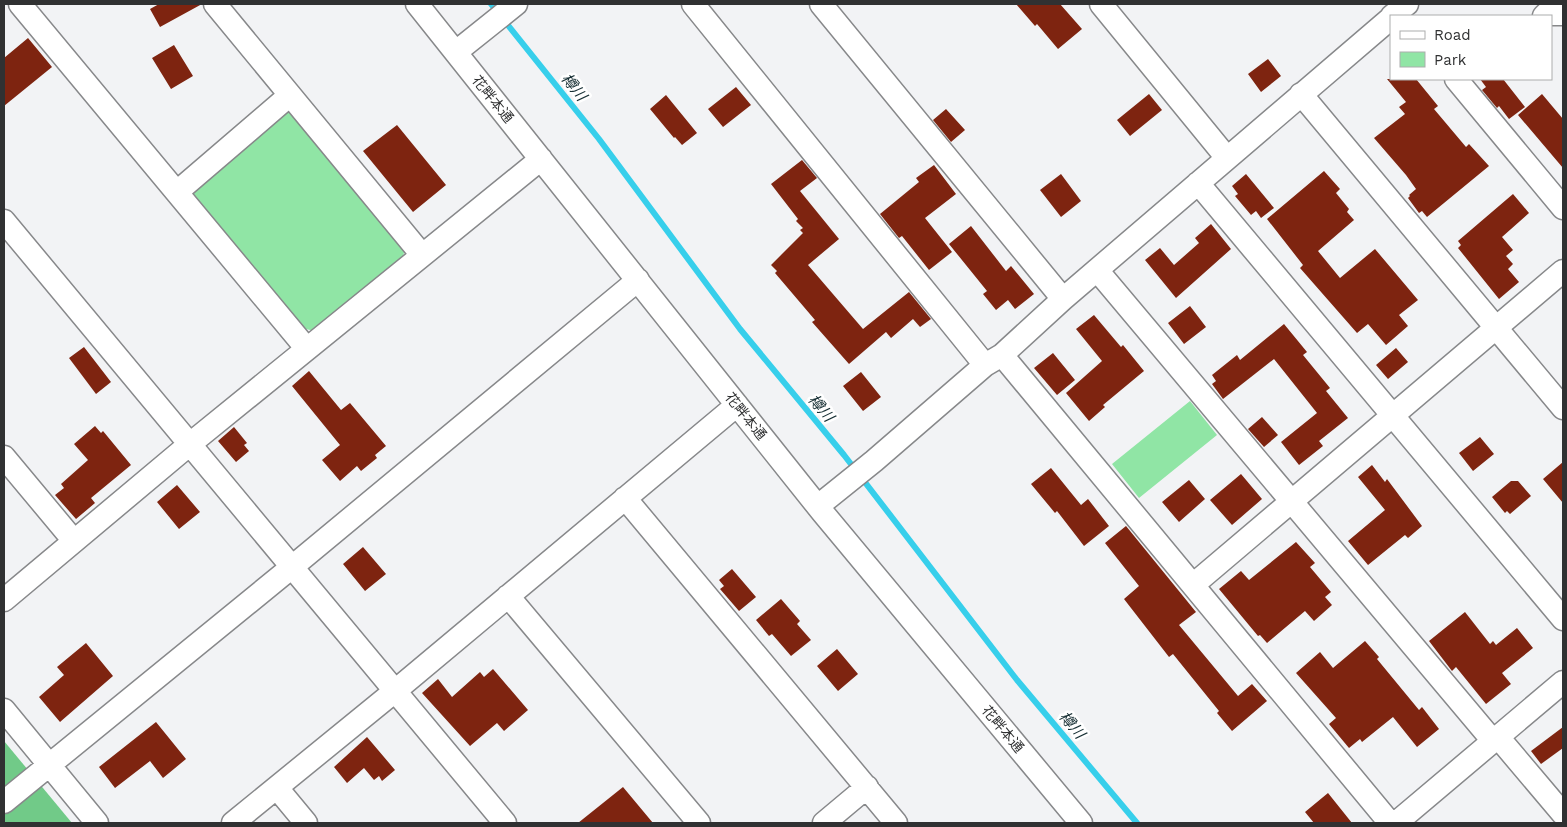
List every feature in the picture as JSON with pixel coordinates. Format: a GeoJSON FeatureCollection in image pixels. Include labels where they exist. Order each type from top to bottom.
{"type":"FeatureCollection","features":[{"type":"Feature","properties":{"kind":"street"},"geometry":{"type":"LineString","coordinates":[[20,4],[307,349]]}},
{"type":"Feature","properties":{"kind":"street"},"geometry":{"type":"LineString","coordinates":[[215,4],[422,255]]}},
{"type":"Feature","properties":{"kind":"street","name":"花畔本通"},"geometry":{"type":"LineString","coordinates":[[417,4],[818,506],[1080,823]]}},
{"type":"Feature","properties":{"kind":"street"},"geometry":{"type":"LineString","coordinates":[[694,4],[994,360],[1193,585],[1395,823],[1563,682]]}},
{"type":"Feature","properties":{"kind":"street"},"geometry":{"type":"LineString","coordinates":[[821,4],[1063,299]]}},
{"type":"Feature","properties":{"kind":"street"},"geometry":{"type":"LineString","coordinates":[[1101,4],[1227,158]]}},
{"type":"Feature","properties":{"kind":"street"},"geometry":{"type":"LineString","coordinates":[[456,52],[514,6]]}},
{"type":"Feature","properties":{"kind":"street"},"geometry":{"type":"LineString","coordinates":[[1545,15],[1563,14]]}},
{"type":"Feature","properties":{"kind":"street"},"geometry":{"type":"LineString","coordinates":[[818,506],[994,360],[1301,94],[1390,20]]}},
{"type":"Feature","properties":{"kind":"street"},"geometry":{"type":"LineString","coordinates":[[1465,82],[1563,208]]}},
{"type":"Feature","properties":{"kind":"street"},"geometry":{"type":"LineString","coordinates":[[1301,94],[1563,408]]}},
{"type":"Feature","properties":{"kind":"street"},"geometry":{"type":"LineString","coordinates":[[177,192],[290,95]]}},
{"type":"Feature","properties":{"kind":"street"},"geometry":{"type":"LineString","coordinates":[[4,600],[190,444],[541,159]]}},
{"type":"Feature","properties":{"kind":"street"},"geometry":{"type":"LineString","coordinates":[[1198,183],[1563,619]]}},
{"type":"Feature","properties":{"kind":"street"},"geometry":{"type":"LineString","coordinates":[[4,221],[505,823]]}},
{"type":"Feature","properties":{"kind":"street"},"geometry":{"type":"LineString","coordinates":[[1097,270],[1292,502],[1563,814]]}},
{"type":"Feature","properties":{"kind":"street"},"geometry":{"type":"LineString","coordinates":[[1193,585],[1563,272]]}},
{"type":"Feature","properties":{"kind":"street"},"geometry":{"type":"LineString","coordinates":[[4,802],[292,567],[638,280]]}},
{"type":"Feature","properties":{"kind":"street"},"geometry":{"type":"LineString","coordinates":[[233,823],[395,691],[737,405]]}},
{"type":"Feature","properties":{"kind":"street"},"geometry":{"type":"LineString","coordinates":[[4,457],[74,541]]}},
{"type":"Feature","properties":{"kind":"street"},"geometry":{"type":"LineString","coordinates":[[626,498],[896,823]]}},
{"type":"Feature","properties":{"kind":"street"},"geometry":{"type":"LineString","coordinates":[[508,596],[699,823]]}},
{"type":"Feature","properties":{"kind":"street"},"geometry":{"type":"LineString","coordinates":[[4,710],[98,823]]}},
{"type":"Feature","properties":{"kind":"street"},"geometry":{"type":"LineString","coordinates":[[824,823],[866,787]]}},
{"type":"Feature","properties":{"kind":"street"},"geometry":{"type":"LineString","coordinates":[[277,788],[306,823]]}},
{"type":"Feature","properties":{"kind":"green space"},"geometry":{"type":"Polygon","coordinates":[[[283,111],[293,112],[405,246],[403,258],[314,331],[302,328],[191,192],[283,111]]]}},
{"type":"Feature","properties":{"kind":"green space"},"geometry":{"type":"Polygon","coordinates":[[[1190,401],[1217,435],[1139,498],[1112,464],[1190,401]]]}},
{"type":"Feature","properties":{"kind":"green space"},"geometry":{"type":"Polygon","coordinates":[[[4,741],[72,823],[4,823],[4,741]]]}},
{"type":"Feature","properties":{"kind":"building"},"geometry":{"type":"Polygon","coordinates":[[[159,4],[202,4],[160,27],[150,9],[159,4]]]}},
{"type":"Feature","properties":{"kind":"building"},"geometry":{"type":"Polygon","coordinates":[[[1016,4],[1060,4],[1082,29],[1058,49],[1037,24],[1035,26],[1016,4]]]}},
{"type":"Feature","properties":{"kind":"building"},"geometry":{"type":"Polygon","coordinates":[[[28,38],[52,67],[4,106],[4,58],[28,38]]]}},
{"type":"Feature","properties":{"kind":"building"},"geometry":{"type":"Polygon","coordinates":[[[174,45],[193,76],[171,89],[152,58],[174,45]]]}},
{"type":"Feature","properties":{"kind":"building"},"geometry":{"type":"Polygon","coordinates":[[[1268,59],[1281,76],[1261,92],[1248,74],[1268,59]]]}},
{"type":"Feature","properties":{"kind":"building"},"geometry":{"type":"Polygon","coordinates":[[[1387,79],[1417,80],[1438,106],[1434,109],[1466,147],[1469,144],[1489,166],[1427,217],[1422,211],[1419,213],[1408,198],[1416,189],[1374,138],[1405,114],[1399,107],[1406,102],[1387,79]]]}},
{"type":"Feature","properties":{"kind":"building"},"geometry":{"type":"Polygon","coordinates":[[[1481,80],[1504,80],[1525,107],[1509,119],[1499,106],[1497,108],[1482,90],[1486,87],[1481,80]]]}},
{"type":"Feature","properties":{"kind":"building"},"geometry":{"type":"Polygon","coordinates":[[[736,87],[751,105],[723,127],[708,109],[736,87]]]}},
{"type":"Feature","properties":{"kind":"building"},"geometry":{"type":"Polygon","coordinates":[[[1149,94],[1162,110],[1130,136],[1117,120],[1149,94]]]}},
{"type":"Feature","properties":{"kind":"building"},"geometry":{"type":"Polygon","coordinates":[[[1542,94],[1563,119],[1563,168],[1518,115],[1542,94]]]}},
{"type":"Feature","properties":{"kind":"building"},"geometry":{"type":"Polygon","coordinates":[[[666,95],[697,133],[682,145],[650,109],[666,95]]]}},
{"type":"Feature","properties":{"kind":"building"},"geometry":{"type":"Polygon","coordinates":[[[946,109],[965,130],[951,142],[933,120],[946,109]]]}},
{"type":"Feature","properties":{"kind":"building"},"geometry":{"type":"Polygon","coordinates":[[[397,125],[446,185],[413,212],[363,151],[397,125]]]}},
{"type":"Feature","properties":{"kind":"building"},"geometry":{"type":"Polygon","coordinates":[[[802,160],[817,178],[800,191],[839,239],[808,265],[863,329],[909,292],[931,319],[920,327],[913,319],[891,338],[886,332],[849,364],[812,322],[815,320],[775,273],[777,271],[771,265],[803,233],[800,230],[803,228],[796,221],[798,219],[771,184],[802,160]]]}},
{"type":"Feature","properties":{"kind":"building"},"geometry":{"type":"Polygon","coordinates":[[[934,165],[956,194],[925,218],[952,252],[929,270],[902,236],[899,238],[880,214],[919,182],[916,178],[934,165]]]}},
{"type":"Feature","properties":{"kind":"building"},"geometry":{"type":"Polygon","coordinates":[[[1324,171],[1340,189],[1336,193],[1349,209],[1347,212],[1354,220],[1318,251],[1340,278],[1375,249],[1418,300],[1399,315],[1408,326],[1386,345],[1368,324],[1357,333],[1300,268],[1303,265],[1267,219],[1324,171]]]}},
{"type":"Feature","properties":{"kind":"building"},"geometry":{"type":"Polygon","coordinates":[[[1061,174],[1081,201],[1061,217],[1040,190],[1061,174]]]}},
{"type":"Feature","properties":{"kind":"building"},"geometry":{"type":"Polygon","coordinates":[[[1246,174],[1274,208],[1261,218],[1256,211],[1251,215],[1235,196],[1238,194],[1232,186],[1246,174]]]}},
{"type":"Feature","properties":{"kind":"building"},"geometry":{"type":"Polygon","coordinates":[[[1513,194],[1529,213],[1502,237],[1513,250],[1506,256],[1513,264],[1508,269],[1519,282],[1499,299],[1458,248],[1461,245],[1458,241],[1513,194]]]}},
{"type":"Feature","properties":{"kind":"building"},"geometry":{"type":"Polygon","coordinates":[[[1211,224],[1231,249],[1176,298],[1145,260],[1160,248],[1174,265],[1199,243],[1195,238],[1211,224]]]}},
{"type":"Feature","properties":{"kind":"building"},"geometry":{"type":"Polygon","coordinates":[[[971,226],[1006,271],[1011,266],[1034,294],[1015,309],[1008,300],[996,310],[983,294],[987,291],[949,244],[971,226]]]}},
{"type":"Feature","properties":{"kind":"building"},"geometry":{"type":"Polygon","coordinates":[[[1190,306],[1206,327],[1184,344],[1168,323],[1190,306]]]}},
{"type":"Feature","properties":{"kind":"building"},"geometry":{"type":"Polygon","coordinates":[[[1094,315],[1121,347],[1123,345],[1144,371],[1103,405],[1105,407],[1089,421],[1066,393],[1102,361],[1076,329],[1094,315]]]}},
{"type":"Feature","properties":{"kind":"building"},"geometry":{"type":"Polygon","coordinates":[[[1284,324],[1307,352],[1303,355],[1330,388],[1326,391],[1348,418],[1319,441],[1323,446],[1299,465],[1281,442],[1317,413],[1274,359],[1223,399],[1212,384],[1216,381],[1212,375],[1237,355],[1240,360],[1284,324]]]}},
{"type":"Feature","properties":{"kind":"building"},"geometry":{"type":"Polygon","coordinates":[[[84,347],[111,382],[96,394],[69,358],[84,347]]]}},
{"type":"Feature","properties":{"kind":"building"},"geometry":{"type":"Polygon","coordinates":[[[1396,348],[1408,362],[1388,379],[1376,365],[1396,348]]]}},
{"type":"Feature","properties":{"kind":"building"},"geometry":{"type":"Polygon","coordinates":[[[1053,353],[1075,380],[1057,395],[1034,368],[1053,353]]]}},
{"type":"Feature","properties":{"kind":"building"},"geometry":{"type":"Polygon","coordinates":[[[309,371],[341,410],[350,403],[386,446],[375,455],[377,458],[361,471],[357,466],[340,481],[322,460],[340,445],[292,386],[309,371]]]}},
{"type":"Feature","properties":{"kind":"building"},"geometry":{"type":"Polygon","coordinates":[[[861,372],[881,397],[863,411],[843,386],[861,372]]]}},
{"type":"Feature","properties":{"kind":"building"},"geometry":{"type":"Polygon","coordinates":[[[1262,417],[1278,435],[1264,447],[1248,429],[1262,417]]]}},
{"type":"Feature","properties":{"kind":"building"},"geometry":{"type":"Polygon","coordinates":[[[95,426],[101,433],[103,431],[131,465],[91,498],[95,503],[76,519],[55,495],[64,488],[61,484],[88,460],[74,444],[95,426]]]}},
{"type":"Feature","properties":{"kind":"building"},"geometry":{"type":"Polygon","coordinates":[[[234,427],[247,443],[244,445],[249,451],[236,462],[218,441],[234,427]]]}},
{"type":"Feature","properties":{"kind":"building"},"geometry":{"type":"Polygon","coordinates":[[[1480,437],[1494,454],[1473,471],[1459,453],[1480,437]]]}},
{"type":"Feature","properties":{"kind":"building"},"geometry":{"type":"Polygon","coordinates":[[[1563,462],[1563,503],[1543,479],[1563,462]]]}},
{"type":"Feature","properties":{"kind":"building"},"geometry":{"type":"Polygon","coordinates":[[[1372,465],[1385,482],[1387,479],[1422,526],[1408,538],[1405,535],[1368,565],[1348,541],[1385,510],[1358,477],[1372,465]]]}},
{"type":"Feature","properties":{"kind":"building"},"geometry":{"type":"Polygon","coordinates":[[[1051,468],[1081,505],[1088,499],[1109,526],[1084,546],[1057,511],[1055,513],[1031,484],[1051,468]]]}},
{"type":"Feature","properties":{"kind":"building"},"geometry":{"type":"Polygon","coordinates":[[[1241,474],[1262,499],[1232,525],[1210,500],[1241,474]]]}},
{"type":"Feature","properties":{"kind":"building"},"geometry":{"type":"Polygon","coordinates":[[[1189,480],[1205,499],[1179,522],[1162,502],[1189,480]]]}},
{"type":"Feature","properties":{"kind":"building"},"geometry":{"type":"Polygon","coordinates":[[[1511,481],[1518,481],[1531,496],[1510,514],[1507,511],[1505,513],[1492,497],[1511,481]]]}},
{"type":"Feature","properties":{"kind":"building"},"geometry":{"type":"Polygon","coordinates":[[[177,485],[200,512],[179,529],[157,502],[177,485]]]}},
{"type":"Feature","properties":{"kind":"building"},"geometry":{"type":"Polygon","coordinates":[[[1126,526],[1196,612],[1179,625],[1238,696],[1252,684],[1267,701],[1232,731],[1217,713],[1219,711],[1173,654],[1169,657],[1124,599],[1139,586],[1105,543],[1126,526]]]}},
{"type":"Feature","properties":{"kind":"building"},"geometry":{"type":"Polygon","coordinates":[[[1296,542],[1315,563],[1310,567],[1331,592],[1325,597],[1332,605],[1314,621],[1305,611],[1267,643],[1260,635],[1258,636],[1219,589],[1241,571],[1249,580],[1296,542]]]}},
{"type":"Feature","properties":{"kind":"building"},"geometry":{"type":"Polygon","coordinates":[[[363,547],[386,574],[365,591],[343,564],[363,547]]]}},
{"type":"Feature","properties":{"kind":"building"},"geometry":{"type":"Polygon","coordinates":[[[732,569],[756,597],[739,611],[720,589],[724,586],[719,580],[732,569]]]}},
{"type":"Feature","properties":{"kind":"building"},"geometry":{"type":"Polygon","coordinates":[[[781,599],[800,621],[797,624],[811,640],[791,656],[772,634],[769,636],[756,620],[781,599]]]}},
{"type":"Feature","properties":{"kind":"building"},"geometry":{"type":"Polygon","coordinates":[[[1465,612],[1490,644],[1493,641],[1496,645],[1517,628],[1533,648],[1502,673],[1511,684],[1486,704],[1456,667],[1452,671],[1429,641],[1465,612]]]}},
{"type":"Feature","properties":{"kind":"building"},"geometry":{"type":"Polygon","coordinates":[[[1365,641],[1379,657],[1377,659],[1419,710],[1422,707],[1439,729],[1417,747],[1393,717],[1362,742],[1360,739],[1349,748],[1329,724],[1336,718],[1296,673],[1320,652],[1333,668],[1365,641]]]}},
{"type":"Feature","properties":{"kind":"building"},"geometry":{"type":"Polygon","coordinates":[[[86,643],[113,676],[60,722],[39,697],[64,675],[57,667],[86,643]]]}},
{"type":"Feature","properties":{"kind":"building"},"geometry":{"type":"Polygon","coordinates":[[[837,649],[858,674],[838,691],[817,666],[837,649]]]}},
{"type":"Feature","properties":{"kind":"building"},"geometry":{"type":"Polygon","coordinates":[[[493,669],[528,710],[504,731],[497,723],[470,746],[422,693],[438,679],[452,697],[480,672],[484,677],[493,669]]]}},
{"type":"Feature","properties":{"kind":"building"},"geometry":{"type":"Polygon","coordinates":[[[156,722],[186,759],[163,778],[150,761],[115,788],[99,767],[156,722]]]}},
{"type":"Feature","properties":{"kind":"building"},"geometry":{"type":"Polygon","coordinates":[[[1563,727],[1563,748],[1541,764],[1531,751],[1563,727]]]}},
{"type":"Feature","properties":{"kind":"building"},"geometry":{"type":"Polygon","coordinates":[[[367,737],[395,770],[382,781],[379,776],[374,780],[364,768],[347,783],[334,767],[367,737]]]}},
{"type":"Feature","properties":{"kind":"building"},"geometry":{"type":"Polygon","coordinates":[[[623,787],[653,823],[578,823],[623,787]]]}},
{"type":"Feature","properties":{"kind":"building"},"geometry":{"type":"Polygon","coordinates":[[[1328,793],[1352,823],[1314,823],[1305,812],[1328,793]]]}},
{"type":"Feature","properties":{"kind":"waterway","name":"樽川"},"geometry":{"type":"LineString","coordinates":[[491,4],[599,139],[740,329],[844,455],[1017,680],[1137,823]]}}]}
